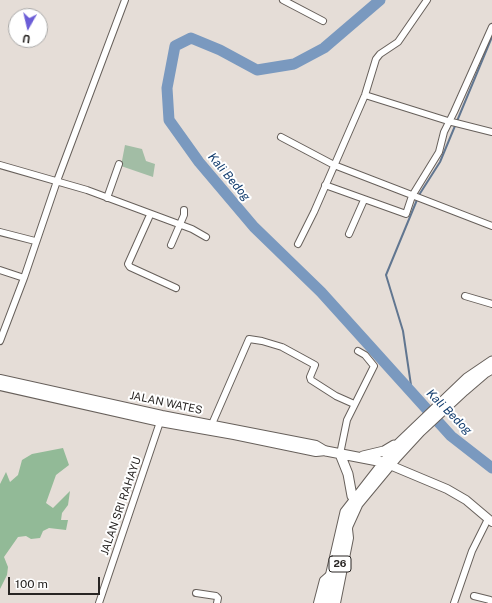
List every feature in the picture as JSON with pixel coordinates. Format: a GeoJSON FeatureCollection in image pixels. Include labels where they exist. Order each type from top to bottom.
{"type":"FeatureCollection","features":[{"type":"Feature","properties":{"kind":"highway","name":"26"},"geometry":{"type":"LineString","coordinates":[[456,393],[467,378],[492,361]]}},
{"type":"Feature","properties":{"kind":"highway","name":"26"},"geometry":{"type":"LineString","coordinates":[[386,464],[416,431],[456,393],[492,369]]}},
{"type":"Feature","properties":{"kind":"highway","name":"26"},"geometry":{"type":"LineString","coordinates":[[324,603],[342,518],[405,438],[416,431]]}},
{"type":"Feature","properties":{"kind":"highway"},"geometry":{"type":"LineString","coordinates":[[358,457],[384,451],[405,438]]}},
{"type":"Feature","properties":{"kind":"highway","name":"JALAN WATES"},"geometry":{"type":"LineString","coordinates":[[326,452],[358,457],[386,464]]}},
{"type":"Feature","properties":{"kind":"highway"},"geometry":{"type":"LineString","coordinates":[[340,454],[348,474],[356,502]]}},
{"type":"Feature","properties":{"kind":"highway","name":"26"},"geometry":{"type":"LineString","coordinates":[[331,603],[348,526],[356,502]]}},
{"type":"Feature","properties":{"kind":"main road","name":"JALAN WATES"},"geometry":{"type":"LineString","coordinates":[[0,379],[234,435],[316,452],[326,452]]}},
{"type":"Feature","properties":{"kind":"main road","name":"JALAN WATES"},"geometry":{"type":"LineString","coordinates":[[0,386],[161,418],[212,424],[316,445],[326,452]]}},
{"type":"Feature","properties":{"kind":"main road"},"geometry":{"type":"LineString","coordinates":[[386,464],[448,488],[466,500],[490,521]]}},
{"type":"Feature","properties":{"kind":"street"},"geometry":{"type":"LineString","coordinates":[[0,341],[24,278],[35,240],[125,0]]}},
{"type":"Feature","properties":{"kind":"street"},"geometry":{"type":"LineString","coordinates":[[283,0],[323,21]]}},
{"type":"Feature","properties":{"kind":"street"},"geometry":{"type":"LineString","coordinates":[[298,244],[314,212],[365,95],[376,60],[380,54],[398,42],[427,0]]}},
{"type":"Feature","properties":{"kind":"street"},"geometry":{"type":"LineString","coordinates":[[325,186],[406,214],[439,152],[452,122],[454,112],[492,27]]}},
{"type":"Feature","properties":{"kind":"street"},"geometry":{"type":"LineString","coordinates":[[365,95],[452,122],[492,132]]}},
{"type":"Feature","properties":{"kind":"street"},"geometry":{"type":"LineString","coordinates":[[281,137],[334,165],[492,226]]}},
{"type":"Feature","properties":{"kind":"street"},"geometry":{"type":"LineString","coordinates":[[107,198],[119,164]]}},
{"type":"Feature","properties":{"kind":"street"},"geometry":{"type":"LineString","coordinates":[[0,165],[57,181],[107,198],[180,226],[192,229],[206,237]]}},
{"type":"Feature","properties":{"kind":"street"},"geometry":{"type":"LineString","coordinates":[[349,234],[364,200]]}},
{"type":"Feature","properties":{"kind":"street"},"geometry":{"type":"LineString","coordinates":[[171,245],[180,226],[184,210]]}},
{"type":"Feature","properties":{"kind":"street"},"geometry":{"type":"LineString","coordinates":[[150,215],[128,264],[130,267],[176,288]]}},
{"type":"Feature","properties":{"kind":"street"},"geometry":{"type":"LineString","coordinates":[[0,232],[35,240]]}},
{"type":"Feature","properties":{"kind":"street"},"geometry":{"type":"LineString","coordinates":[[0,270],[24,278]]}},
{"type":"Feature","properties":{"kind":"street"},"geometry":{"type":"LineString","coordinates":[[465,296],[492,304]]}},
{"type":"Feature","properties":{"kind":"street"},"geometry":{"type":"LineString","coordinates":[[212,424],[248,339],[262,341],[282,348],[315,365],[310,377],[311,380],[336,396],[354,404]]}},
{"type":"Feature","properties":{"kind":"street"},"geometry":{"type":"LineString","coordinates":[[340,454],[347,420],[374,366],[365,355],[358,351]]}},
{"type":"Feature","properties":{"kind":"street","name":"JALAN SRI RAHAYU"},"geometry":{"type":"LineString","coordinates":[[99,603],[161,418]]}},
{"type":"Feature","properties":{"kind":"street"},"geometry":{"type":"LineString","coordinates":[[454,603],[472,550],[490,521]]}},
{"type":"Feature","properties":{"kind":"street"},"geometry":{"type":"LineString","coordinates":[[337,603],[350,538],[348,526]]}},
{"type":"Feature","properties":{"kind":"street"},"geometry":{"type":"LineString","coordinates":[[317,603],[322,580],[331,573]]}},
{"type":"Feature","properties":{"kind":"street"},"geometry":{"type":"LineString","coordinates":[[196,592],[216,596],[218,598],[217,603]]}},
{"type":"Feature","properties":{"kind":"street"},"geometry":{"type":"LineString","coordinates":[[474,596],[490,600],[491,603]]}},
{"type":"Feature","properties":{"kind":"green space"},"geometry":{"type":"Polygon","coordinates":[[[125,145],[142,149],[146,161],[155,164],[153,177],[121,166],[125,145]]]}},
{"type":"Feature","properties":{"kind":"green space"},"geometry":{"type":"Polygon","coordinates":[[[63,448],[69,465],[56,475],[46,503],[53,508],[70,491],[68,505],[62,513],[61,520],[68,520],[66,530],[49,528],[43,531],[40,538],[31,539],[26,536],[18,537],[4,557],[8,567],[7,575],[0,589],[0,484],[6,472],[10,482],[18,475],[22,460],[32,454],[63,448]]]}},
{"type":"Feature","properties":{"kind":"waterway","name":"Kali Bedog"},"geometry":{"type":"LineString","coordinates":[[380,0],[324,48],[294,64],[257,70],[220,50],[191,38],[175,46],[167,88],[169,120],[199,162],[254,227],[321,292],[451,436],[492,468]]}},
{"type":"Feature","properties":{"kind":"waterway"},"geometry":{"type":"LineString","coordinates":[[412,392],[403,331],[386,275],[419,195],[440,162],[492,37]]}}]}
